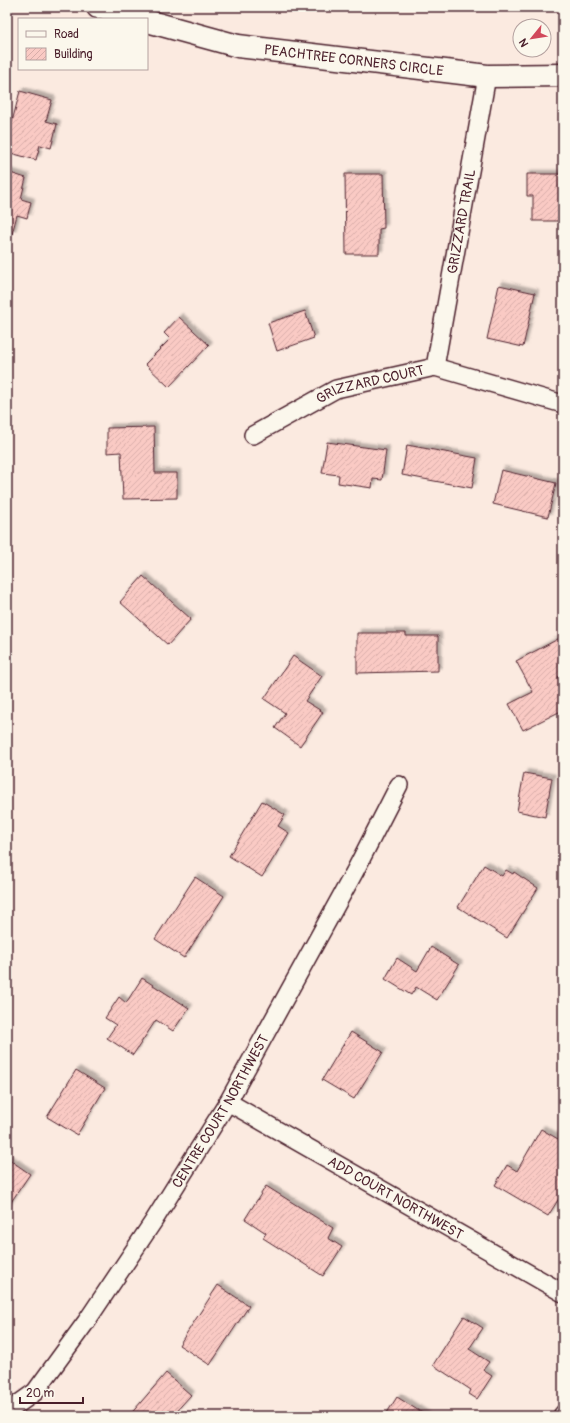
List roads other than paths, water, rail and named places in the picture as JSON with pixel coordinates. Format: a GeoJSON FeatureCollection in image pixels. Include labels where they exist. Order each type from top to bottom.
{"type":"FeatureCollection","features":[{"type":"Feature","properties":{"kind":"street"},"geometry":{"type":"LineString","coordinates":[[98,7],[137,18]]}},
{"type":"Feature","properties":{"kind":"street","name":"PEACHTREE CORNERS CIRCLE"},"geometry":{"type":"LineString","coordinates":[[148,21],[238,46],[487,76],[563,75]]}},
{"type":"Feature","properties":{"kind":"street","name":"GRIZZARD TRAIL"},"geometry":{"type":"LineString","coordinates":[[435,367],[487,76]]}},
{"type":"Feature","properties":{"kind":"street","name":"GRIZZARD COURT"},"geometry":{"type":"LineString","coordinates":[[253,436],[336,389],[435,367],[563,404]]}},
{"type":"Feature","properties":{"kind":"street","name":"CENTRE COURT NORTHWEST"},"geometry":{"type":"LineString","coordinates":[[7,1412],[35,1392],[86,1322],[153,1222],[228,1102],[355,871],[398,785]]}},
{"type":"Feature","properties":{"kind":"street","name":"ADD COURT NORTHWEST"},"geometry":{"type":"LineString","coordinates":[[228,1102],[563,1293]]}}]}
